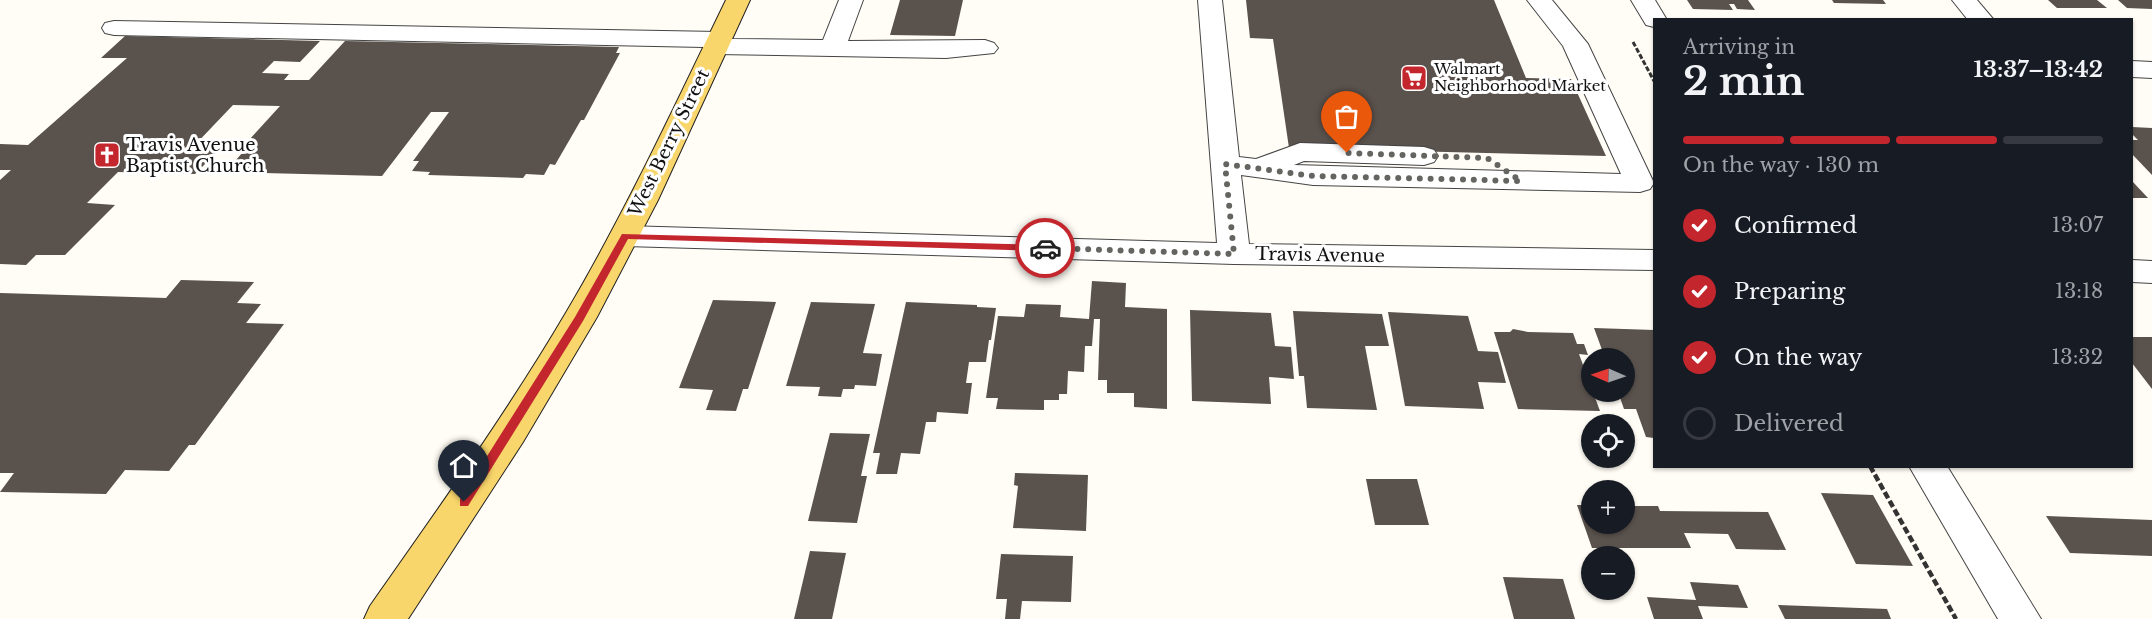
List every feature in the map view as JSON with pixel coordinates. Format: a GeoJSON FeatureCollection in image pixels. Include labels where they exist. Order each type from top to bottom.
{"type":"FeatureCollection","features":[{"type":"Feature","properties":{"kind":"main road","name":"West Berry Street"},"geometry":{"type":"LineString","coordinates":[[386,619],[490,464],[579,318],[625,236],[738,0]]}},
{"type":"Feature","properties":{"kind":"street"},"geometry":{"type":"LineString","coordinates":[[833,48],[851,0]]}},
{"type":"Feature","properties":{"kind":"street"},"geometry":{"type":"LineString","coordinates":[[1210,0],[1234,254]]}},
{"type":"Feature","properties":{"kind":"street"},"geometry":{"type":"LineString","coordinates":[[1225,164],[1258,169],[1300,152],[1487,158],[1521,181],[1640,183],[1575,44],[1539,0]]}},
{"type":"Feature","properties":{"kind":"street"},"geometry":{"type":"LineString","coordinates":[[1643,0],[1654,18]]}},
{"type":"Feature","properties":{"kind":"street"},"geometry":{"type":"LineString","coordinates":[[1964,0],[1980,18]]}},
{"type":"Feature","properties":{"kind":"street"},"geometry":{"type":"LineString","coordinates":[[114,27],[833,48],[985,48]]}},
{"type":"Feature","properties":{"kind":"street"},"geometry":{"type":"LineString","coordinates":[[2133,69],[2152,70]]}},
{"type":"Feature","properties":{"kind":"street","name":"Travis Avenue"},"geometry":{"type":"LineString","coordinates":[[625,236],[1234,254],[1653,260]]}},
{"type":"Feature","properties":{"kind":"street"},"geometry":{"type":"LineString","coordinates":[[2133,271],[2152,272]]}},
{"type":"Feature","properties":{"kind":"street"},"geometry":{"type":"LineString","coordinates":[[1928,468],[2020,619]]}},
{"type":"Feature","properties":{"kind":"path"},"geometry":{"type":"LineString","coordinates":[[1871,468],[1956,619]]}},
{"type":"Feature","properties":{"kind":"building"},"geometry":{"type":"Polygon","coordinates":[[[900,0],[963,0],[955,36],[890,35],[900,0]]]}},
{"type":"Feature","properties":{"kind":"building","name":"Walmart Neighborhood Market"},"geometry":{"type":"Polygon","coordinates":[[[1246,0],[1494,0],[1526,78],[1571,79],[1606,156],[1289,148],[1273,39],[1250,38],[1246,0]]]}},
{"type":"Feature","properties":{"kind":"building"},"geometry":{"type":"Polygon","coordinates":[[[1687,0],[1748,0],[1755,10],[1737,9],[1734,4],[1729,4],[1733,10],[1693,9],[1687,0]]]}},
{"type":"Feature","properties":{"kind":"building"},"geometry":{"type":"Polygon","coordinates":[[[1832,0],[1883,0],[1886,4],[1834,3],[1832,0]]]}},
{"type":"Feature","properties":{"kind":"building"},"geometry":{"type":"Polygon","coordinates":[[[2048,0],[2097,0],[2107,8],[2057,8],[2048,0]]]}},
{"type":"Feature","properties":{"kind":"building"},"geometry":{"type":"Polygon","coordinates":[[[2118,0],[2152,0],[2152,9],[2127,8],[2118,0]]]}},
{"type":"Feature","properties":{"kind":"building","name":"Travis Avenue Baptist Church"},"geometry":{"type":"Polygon","coordinates":[[[125,36],[320,41],[300,62],[274,61],[262,73],[289,74],[284,80],[309,80],[345,41],[619,47],[616,53],[620,53],[584,120],[581,120],[555,165],[550,164],[544,175],[526,174],[523,178],[428,175],[430,172],[412,171],[419,161],[413,161],[449,112],[431,112],[382,176],[225,172],[254,140],[249,140],[280,106],[233,105],[192,148],[220,149],[195,174],[118,172],[87,203],[115,205],[65,255],[36,255],[26,265],[0,264],[0,180],[11,170],[0,170],[0,144],[28,145],[127,58],[101,58],[125,36]]]}},
{"type":"Feature","properties":{"kind":"building"},"geometry":{"type":"Polygon","coordinates":[[[2133,127],[2152,128],[2152,175],[2133,155],[2133,140],[2138,140],[2133,135],[2133,127]]]}},
{"type":"Feature","properties":{"kind":"building"},"geometry":{"type":"Polygon","coordinates":[[[2133,182],[2148,198],[2133,198],[2133,182]]]}},
{"type":"Feature","properties":{"kind":"building"},"geometry":{"type":"Polygon","coordinates":[[[181,280],[254,282],[237,303],[261,304],[246,323],[284,324],[195,445],[189,445],[169,471],[125,470],[106,494],[0,492],[14,473],[0,473],[0,293],[166,298],[181,280]]]}},
{"type":"Feature","properties":{"kind":"building"},"geometry":{"type":"Polygon","coordinates":[[[1092,281],[1126,283],[1125,307],[1167,309],[1167,409],[1134,407],[1134,393],[1107,393],[1107,380],[1098,380],[1100,319],[1094,319],[1092,346],[1085,346],[1084,372],[1068,371],[1067,394],[1059,394],[1059,400],[1044,400],[1044,410],[996,409],[998,398],[986,398],[998,316],[1024,317],[1026,304],[1061,305],[1060,317],[1089,319],[1092,281]]]}},
{"type":"Feature","properties":{"kind":"building"},"geometry":{"type":"Polygon","coordinates":[[[713,300],[776,302],[748,389],[743,389],[736,411],[706,410],[713,390],[679,388],[713,300]]]}},
{"type":"Feature","properties":{"kind":"building"},"geometry":{"type":"Polygon","coordinates":[[[811,302],[875,304],[863,353],[882,354],[876,386],[855,385],[854,389],[843,389],[841,397],[818,396],[820,387],[786,386],[811,302]]]}},
{"type":"Feature","properties":{"kind":"building"},"geometry":{"type":"Polygon","coordinates":[[[906,302],[996,308],[991,340],[989,340],[986,362],[969,362],[966,383],[972,383],[968,414],[937,412],[936,422],[926,422],[920,454],[901,453],[897,474],[876,474],[880,453],[873,453],[906,302]]]}},
{"type":"Feature","properties":{"kind":"building"},"geometry":{"type":"Polygon","coordinates":[[[1190,310],[1271,313],[1275,346],[1291,347],[1294,379],[1269,377],[1271,404],[1192,401],[1190,310]]]}},
{"type":"Feature","properties":{"kind":"building"},"geometry":{"type":"Polygon","coordinates":[[[1293,311],[1382,314],[1389,346],[1365,346],[1377,410],[1307,408],[1304,376],[1299,376],[1293,311]]]}},
{"type":"Feature","properties":{"kind":"building"},"geometry":{"type":"Polygon","coordinates":[[[1388,312],[1468,316],[1478,351],[1498,352],[1506,383],[1478,382],[1484,409],[1405,406],[1388,312]]]}},
{"type":"Feature","properties":{"kind":"building"},"geometry":{"type":"Polygon","coordinates":[[[1594,328],[1653,330],[1653,438],[1646,437],[1636,409],[1624,409],[1622,402],[1635,402],[1635,348],[1601,348],[1594,328]]]}},
{"type":"Feature","properties":{"kind":"building"},"geometry":{"type":"Polygon","coordinates":[[[1513,329],[1528,332],[1573,333],[1577,344],[1584,344],[1585,348],[1581,348],[1581,354],[1579,354],[1581,402],[1597,402],[1600,411],[1518,409],[1494,332],[1510,332],[1513,329]]]}},
{"type":"Feature","properties":{"kind":"building"},"geometry":{"type":"Polygon","coordinates":[[[2133,337],[2152,337],[2152,389],[2133,364],[2133,337]]]}},
{"type":"Feature","properties":{"kind":"building"},"geometry":{"type":"Polygon","coordinates":[[[830,433],[870,434],[861,476],[867,476],[857,523],[808,521],[830,433]]]}},
{"type":"Feature","properties":{"kind":"building"},"geometry":{"type":"Polygon","coordinates":[[[1015,473],[1088,475],[1086,531],[1013,528],[1018,486],[1014,485],[1015,473]]]}},
{"type":"Feature","properties":{"kind":"building"},"geometry":{"type":"Polygon","coordinates":[[[1366,479],[1417,479],[1429,525],[1375,525],[1366,479]]]}},
{"type":"Feature","properties":{"kind":"building"},"geometry":{"type":"Polygon","coordinates":[[[1821,493],[1873,495],[1913,566],[1856,564],[1821,493]]]}},
{"type":"Feature","properties":{"kind":"building"},"geometry":{"type":"Polygon","coordinates":[[[1577,505],[1581,505],[1581,516],[1577,505]]]}},
{"type":"Feature","properties":{"kind":"building"},"geometry":{"type":"Polygon","coordinates":[[[1635,506],[1658,506],[1660,511],[1768,512],[1786,550],[1736,549],[1728,534],[1684,533],[1691,548],[1591,546],[1587,534],[1635,534],[1635,506]]]}},
{"type":"Feature","properties":{"kind":"building"},"geometry":{"type":"Polygon","coordinates":[[[2046,516],[2152,520],[2152,556],[2070,553],[2046,516]]]}},
{"type":"Feature","properties":{"kind":"building"},"geometry":{"type":"Polygon","coordinates":[[[810,551],[846,553],[832,619],[794,619],[810,551]]]}},
{"type":"Feature","properties":{"kind":"building"},"geometry":{"type":"Polygon","coordinates":[[[1001,554],[1073,556],[1071,602],[1022,601],[1020,619],[1005,619],[1007,599],[996,599],[1001,554]]]}},
{"type":"Feature","properties":{"kind":"building"},"geometry":{"type":"Polygon","coordinates":[[[1503,577],[1563,579],[1575,619],[1514,619],[1503,577]]]}},
{"type":"Feature","properties":{"kind":"building"},"geometry":{"type":"Polygon","coordinates":[[[1690,582],[1738,585],[1748,608],[1698,606],[1703,619],[1654,619],[1647,597],[1696,600],[1690,582]]]}},
{"type":"Feature","properties":{"kind":"building"},"geometry":{"type":"Polygon","coordinates":[[[1778,605],[1887,609],[1891,619],[1785,619],[1778,605]]]}},
{"type":"Feature","properties":{"kind":"way so far"},"geometry":{"type":"LineString","coordinates":[[1045,248],[1234,254],[1225,164],[1313,176],[1521,181],[1487,158],[1347,153]]}},
{"type":"Feature","properties":{"kind":"place","name":"Walmart Neighborhood Market"},"geometry":{"type":"Point","coordinates":[1414,78]}},
{"type":"Feature","properties":{"kind":"place","name":"Travis Avenue Baptist Church"},"geometry":{"type":"Point","coordinates":[107,155]}},
{"type":"Feature","properties":{"kind":"route"},"geometry":{"type":"LineString","coordinates":[[464,502],[490,464],[579,318],[625,236],[1045,248]]}}]}
